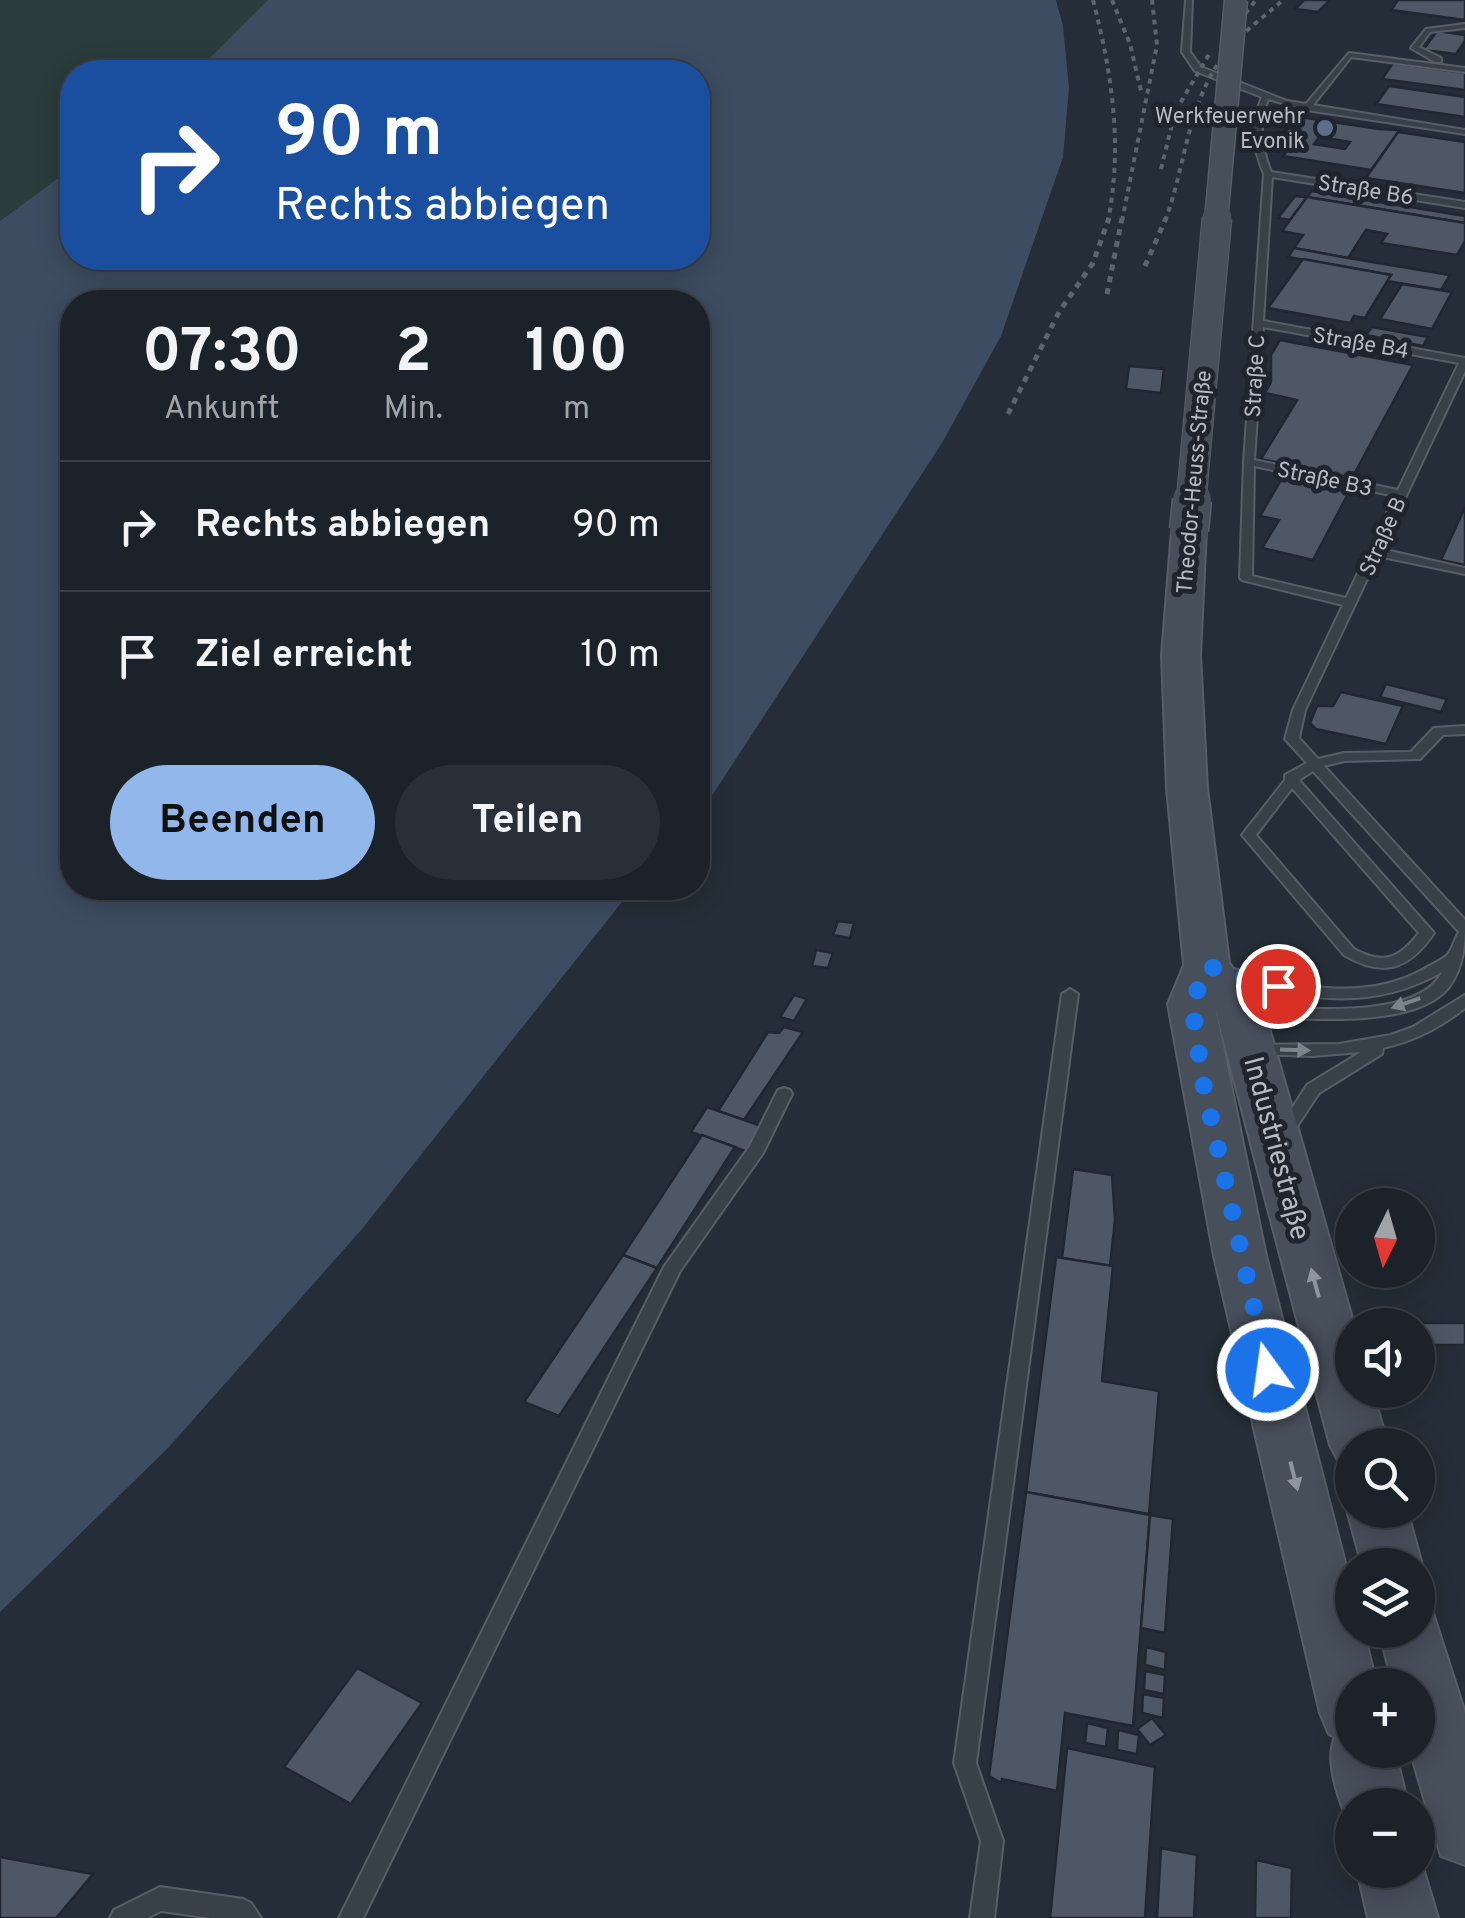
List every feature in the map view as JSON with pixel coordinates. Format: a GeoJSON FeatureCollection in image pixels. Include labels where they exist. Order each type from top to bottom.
{"type":"FeatureCollection","features":[{"type":"Feature","properties":{"kind":"main road","name":"Theodor-Heuss-Straße"},"geometry":{"type":"LineString","coordinates":[[1219,1020],[1188,788],[1182,674],[1189,530],[1236,0]]}},
{"type":"Feature","properties":{"kind":"main road","name":"Industriestraße"},"geometry":{"type":"LineString","coordinates":[[1219,1020],[1277,1145],[1354,1428]]}},
{"type":"Feature","properties":{"kind":"main road","name":"Industriestraße"},"geometry":{"type":"LineString","coordinates":[[1219,1020],[1240,1256],[1341,1668]]}},
{"type":"Feature","properties":{"kind":"main road"},"geometry":{"type":"LineString","coordinates":[[1415,1648],[1465,1832]]}},
{"type":"Feature","properties":{"kind":"main road"},"geometry":{"type":"LineString","coordinates":[[1396,1888],[1403,1918]]}},
{"type":"Feature","properties":{"kind":"lane"},"geometry":{"type":"LineString","coordinates":[[1188,0],[1186,52],[1198,68],[1307,108],[1465,132]]}},
{"type":"Feature","properties":{"kind":"lane"},"geometry":{"type":"LineString","coordinates":[[1465,26],[1436,27],[1416,48],[1465,68]]}},
{"type":"Feature","properties":{"kind":"lane"},"geometry":{"type":"LineString","coordinates":[[1307,108],[1349,54],[1465,68]]}},
{"type":"Feature","properties":{"kind":"lane"},"geometry":{"type":"LineString","coordinates":[[1266,96],[1254,124],[1256,146],[1268,174]]}},
{"type":"Feature","properties":{"kind":"lane","name":"Straße B6"},"geometry":{"type":"LineString","coordinates":[[1268,174],[1465,205]]}},
{"type":"Feature","properties":{"kind":"lane","name":"Straße C"},"geometry":{"type":"LineString","coordinates":[[1268,174],[1249,462],[1246,578],[1351,602]]}},
{"type":"Feature","properties":{"kind":"lane","name":"Straße B4"},"geometry":{"type":"LineString","coordinates":[[1257,323],[1465,361]]}},
{"type":"Feature","properties":{"kind":"lane","name":"Straße B"},"geometry":{"type":"LineString","coordinates":[[1314,762],[1292,739],[1299,710],[1465,361]]}},
{"type":"Feature","properties":{"kind":"lane","name":"Straße B3"},"geometry":{"type":"LineString","coordinates":[[1249,462],[1401,494]]}},
{"type":"Feature","properties":{"kind":"lane"},"geometry":{"type":"LineString","coordinates":[[1377,552],[1465,571]]}},
{"type":"Feature","properties":{"kind":"lane"},"geometry":{"type":"LineString","coordinates":[[1290,778],[1427,933],[1413,954],[1388,964],[1366,963],[1349,952],[1250,834],[1290,778],[1314,762],[1338,756],[1415,756],[1439,731],[1465,730]]}},
{"type":"Feature","properties":{"kind":"lane"},"geometry":{"type":"LineString","coordinates":[[1219,1020],[1362,1015],[1411,1004],[1442,988],[1465,931],[1314,762]]}},
{"type":"Feature","properties":{"kind":"lane"},"geometry":{"type":"LineString","coordinates":[[1219,1020],[1300,991],[1350,994],[1402,985],[1451,960]]}},
{"type":"Feature","properties":{"kind":"lane"},"geometry":{"type":"LineString","coordinates":[[982,1918],[992,1841],[965,1763],[1070,994]]}},
{"type":"Feature","properties":{"kind":"lane"},"geometry":{"type":"LineString","coordinates":[[1219,1020],[1353,1050],[1388,1042],[1446,1019],[1465,1000]]}},
{"type":"Feature","properties":{"kind":"lane"},"geometry":{"type":"LineString","coordinates":[[1277,1145],[1312,1089],[1388,1042]]}},
{"type":"Feature","properties":{"kind":"lane"},"geometry":{"type":"LineString","coordinates":[[351,1918],[673,1267],[758,1149],[784,1094]]}},
{"type":"Feature","properties":{"kind":"lane"},"geometry":{"type":"LineString","coordinates":[[122,1918],[160,1899],[243,1911],[249,1918]]}},
{"type":"Feature","properties":{"kind":"shaded area"},"geometry":{"type":"Polygon","coordinates":[[[0,0],[647,0],[610,60],[60,60],[60,270],[72,270],[72,290],[60,290],[60,346],[0,567],[0,0]]]}},
{"type":"Feature","properties":{"kind":"water"},"geometry":{"type":"Polygon","coordinates":[[[268,0],[1056,0],[1063,26],[1069,88],[1063,157],[1001,336],[942,443],[710,799],[710,290],[60,290],[60,900],[623,900],[362,1229],[168,1448],[0,1612],[0,221],[60,177],[60,270],[710,270],[710,60],[208,60],[268,0]]]}},
{"type":"Feature","properties":{"kind":"building"},"geometry":{"type":"Polygon","coordinates":[[[1304,0],[1330,0],[1318,12],[1295,9],[1304,0]]]}},
{"type":"Feature","properties":{"kind":"building"},"geometry":{"type":"Polygon","coordinates":[[[1398,0],[1465,0],[1465,20],[1391,10],[1398,0]]]}},
{"type":"Feature","properties":{"kind":"building"},"geometry":{"type":"Polygon","coordinates":[[[1437,31],[1465,35],[1456,54],[1423,50],[1437,31]]]}},
{"type":"Feature","properties":{"kind":"building"},"geometry":{"type":"Polygon","coordinates":[[[1393,63],[1465,73],[1465,90],[1382,79],[1393,63]]]}},
{"type":"Feature","properties":{"kind":"building"},"geometry":{"type":"Polygon","coordinates":[[[1389,86],[1465,97],[1465,117],[1376,104],[1389,86]]]}},
{"type":"Feature","properties":{"kind":"building"},"geometry":{"type":"Polygon","coordinates":[[[1280,114],[1400,130],[1371,170],[1283,156],[1290,147],[1273,144],[1287,128],[1271,125],[1280,114]],[[1319,137],[1314,144],[1345,149],[1350,142],[1319,137]]]}},
{"type":"Feature","properties":{"kind":"building"},"geometry":{"type":"Polygon","coordinates":[[[1398,132],[1465,142],[1465,193],[1366,178],[1398,132]]]}},
{"type":"Feature","properties":{"kind":"building"},"geometry":{"type":"Polygon","coordinates":[[[1312,191],[1465,216],[1465,223],[1307,197],[1312,191]]]}},
{"type":"Feature","properties":{"kind":"building"},"geometry":{"type":"Polygon","coordinates":[[[1295,196],[1307,197],[1290,220],[1278,218],[1295,196]]]}},
{"type":"Feature","properties":{"kind":"building"},"geometry":{"type":"Polygon","coordinates":[[[1307,197],[1465,223],[1465,241],[1457,255],[1381,243],[1387,234],[1366,230],[1348,258],[1294,248],[1303,235],[1282,231],[1307,197]]]}},
{"type":"Feature","properties":{"kind":"building"},"geometry":{"type":"Polygon","coordinates":[[[1294,248],[1450,275],[1441,290],[1387,281],[1391,275],[1288,257],[1294,248]]]}},
{"type":"Feature","properties":{"kind":"building"},"geometry":{"type":"Polygon","coordinates":[[[1303,259],[1391,275],[1365,318],[1354,316],[1350,323],[1268,308],[1303,259]]]}},
{"type":"Feature","properties":{"kind":"building"},"geometry":{"type":"Polygon","coordinates":[[[1402,284],[1452,292],[1432,329],[1380,319],[1402,284]]]}},
{"type":"Feature","properties":{"kind":"building"},"geometry":{"type":"Polygon","coordinates":[[[1372,327],[1428,337],[1423,346],[1366,335],[1372,327]]]}},
{"type":"Feature","properties":{"kind":"building"},"geometry":{"type":"Polygon","coordinates":[[[1280,340],[1413,365],[1352,478],[1261,459],[1297,400],[1265,393],[1271,382],[1271,355],[1280,340]]]}},
{"type":"Feature","properties":{"kind":"building"},"geometry":{"type":"Polygon","coordinates":[[[1129,366],[1164,369],[1161,393],[1126,389],[1129,366]]]}},
{"type":"Feature","properties":{"kind":"building"},"geometry":{"type":"Polygon","coordinates":[[[1282,478],[1349,492],[1313,560],[1262,548],[1279,520],[1260,516],[1282,478]]]}},
{"type":"Feature","properties":{"kind":"building"},"geometry":{"type":"Polygon","coordinates":[[[1465,507],[1465,565],[1441,560],[1465,507]]]}},
{"type":"Feature","properties":{"kind":"building"},"geometry":{"type":"Polygon","coordinates":[[[1386,684],[1447,699],[1441,712],[1380,697],[1386,684]]]}},
{"type":"Feature","properties":{"kind":"building"},"geometry":{"type":"Polygon","coordinates":[[[1341,692],[1403,706],[1386,744],[1316,729],[1310,723],[1317,706],[1333,706],[1341,692]]]}},
{"type":"Feature","properties":{"kind":"building"},"geometry":{"type":"Polygon","coordinates":[[[838,921],[854,923],[850,938],[833,935],[838,921]]]}},
{"type":"Feature","properties":{"kind":"building"},"geometry":{"type":"Polygon","coordinates":[[[816,950],[833,953],[828,968],[812,966],[816,950]]]}},
{"type":"Feature","properties":{"kind":"building"},"geometry":{"type":"Polygon","coordinates":[[[794,995],[807,999],[794,1021],[780,1017],[794,995]]]}},
{"type":"Feature","properties":{"kind":"building"},"geometry":{"type":"Polygon","coordinates":[[[784,1027],[803,1032],[744,1120],[718,1111],[768,1032],[779,1033],[784,1027]]]}},
{"type":"Feature","properties":{"kind":"building"},"geometry":{"type":"Polygon","coordinates":[[[707,1107],[764,1127],[748,1152],[691,1132],[707,1107]]]}},
{"type":"Feature","properties":{"kind":"building"},"geometry":{"type":"Polygon","coordinates":[[[702,1135],[735,1147],[657,1268],[623,1255],[702,1135]]]}},
{"type":"Feature","properties":{"kind":"building"},"geometry":{"type":"Polygon","coordinates":[[[1073,1169],[1112,1175],[1115,1220],[1110,1266],[1062,1258],[1073,1169]]]}},
{"type":"Feature","properties":{"kind":"building"},"geometry":{"type":"Polygon","coordinates":[[[623,1255],[657,1268],[559,1416],[524,1402],[623,1255]]]}},
{"type":"Feature","properties":{"kind":"building"},"geometry":{"type":"Polygon","coordinates":[[[1056,1257],[1113,1266],[1102,1381],[1159,1391],[1149,1514],[1026,1492],[1056,1257]]]}},
{"type":"Feature","properties":{"kind":"building"},"geometry":{"type":"Polygon","coordinates":[[[1435,1323],[1465,1323],[1465,1345],[1435,1345],[1435,1323]]]}},
{"type":"Feature","properties":{"kind":"building"},"geometry":{"type":"Polygon","coordinates":[[[1026,1492],[1150,1515],[1133,1726],[1065,1713],[1057,1791],[1002,1779],[1001,1783],[989,1776],[1026,1492]]]}},
{"type":"Feature","properties":{"kind":"building"},"geometry":{"type":"Polygon","coordinates":[[[1150,1515],[1173,1519],[1165,1633],[1141,1628],[1150,1515]]]}},
{"type":"Feature","properties":{"kind":"building"},"geometry":{"type":"Polygon","coordinates":[[[1146,1647],[1166,1652],[1165,1670],[1145,1665],[1146,1647]]]}},
{"type":"Feature","properties":{"kind":"building"},"geometry":{"type":"Polygon","coordinates":[[[357,1668],[422,1703],[351,1804],[284,1767],[357,1668]]]}},
{"type":"Feature","properties":{"kind":"building"},"geometry":{"type":"Polygon","coordinates":[[[1145,1671],[1165,1675],[1164,1694],[1144,1690],[1145,1671]]]}},
{"type":"Feature","properties":{"kind":"building"},"geometry":{"type":"Polygon","coordinates":[[[1143,1694],[1164,1698],[1163,1718],[1142,1713],[1143,1694]]]}},
{"type":"Feature","properties":{"kind":"building"},"geometry":{"type":"Polygon","coordinates":[[[1152,1718],[1166,1735],[1150,1745],[1137,1729],[1152,1718]]]}},
{"type":"Feature","properties":{"kind":"building"},"geometry":{"type":"Polygon","coordinates":[[[1087,1723],[1108,1728],[1106,1747],[1085,1743],[1087,1723]]]}},
{"type":"Feature","properties":{"kind":"building"},"geometry":{"type":"Polygon","coordinates":[[[1118,1730],[1139,1735],[1137,1754],[1117,1750],[1118,1730]]]}},
{"type":"Feature","properties":{"kind":"building"},"geometry":{"type":"Polygon","coordinates":[[[1067,1748],[1155,1767],[1145,1918],[1050,1918],[1067,1748]]]}},
{"type":"Feature","properties":{"kind":"building"},"geometry":{"type":"Polygon","coordinates":[[[1161,1848],[1197,1855],[1194,1918],[1157,1918],[1161,1848]]]}},
{"type":"Feature","properties":{"kind":"building"},"geometry":{"type":"Polygon","coordinates":[[[0,1857],[93,1874],[56,1918],[0,1918],[0,1857]]]}},
{"type":"Feature","properties":{"kind":"building"},"geometry":{"type":"Polygon","coordinates":[[[1256,1860],[1292,1868],[1291,1918],[1255,1918],[1256,1860]]]}},
{"type":"Feature","properties":{"kind":"railway"},"geometry":{"type":"LineString","coordinates":[[1093,0],[1105,55],[1115,137],[1108,221]]}},
{"type":"Feature","properties":{"kind":"railway"},"geometry":{"type":"LineString","coordinates":[[1112,0],[1130,44],[1142,95]]}},
{"type":"Feature","properties":{"kind":"railway"},"geometry":{"type":"LineString","coordinates":[[1122,221],[1157,45],[1152,0]]}},
{"type":"Feature","properties":{"kind":"railway"},"geometry":{"type":"LineString","coordinates":[[1233,29],[1256,0]]}},
{"type":"Feature","properties":{"kind":"railway"},"geometry":{"type":"LineString","coordinates":[[1166,218],[1195,113],[1213,72],[1239,39],[1283,0]]}},
{"type":"Feature","properties":{"kind":"railway"},"geometry":{"type":"LineString","coordinates":[[1161,169],[1175,112],[1211,51]]}},
{"type":"Feature","properties":{"kind":"railway"},"geometry":{"type":"LineString","coordinates":[[1107,294],[1122,218]]}},
{"type":"Feature","properties":{"kind":"railway"},"geometry":{"type":"LineString","coordinates":[[1145,266],[1166,218]]}},
{"type":"Feature","properties":{"kind":"railway"},"geometry":{"type":"LineString","coordinates":[[1008,414],[1059,312],[1093,263],[1108,221]]}},
{"type":"Feature","properties":{"kind":"place","name":"Werkfeuerwehr Evonik"},"geometry":{"type":"Point","coordinates":[1325,128]}},
{"type":"Feature","properties":{"kind":"route"},"geometry":{"type":"LineString","coordinates":[[1268,1370],[1204,1090],[1192,1004],[1207,966],[1278,986]]}}]}
